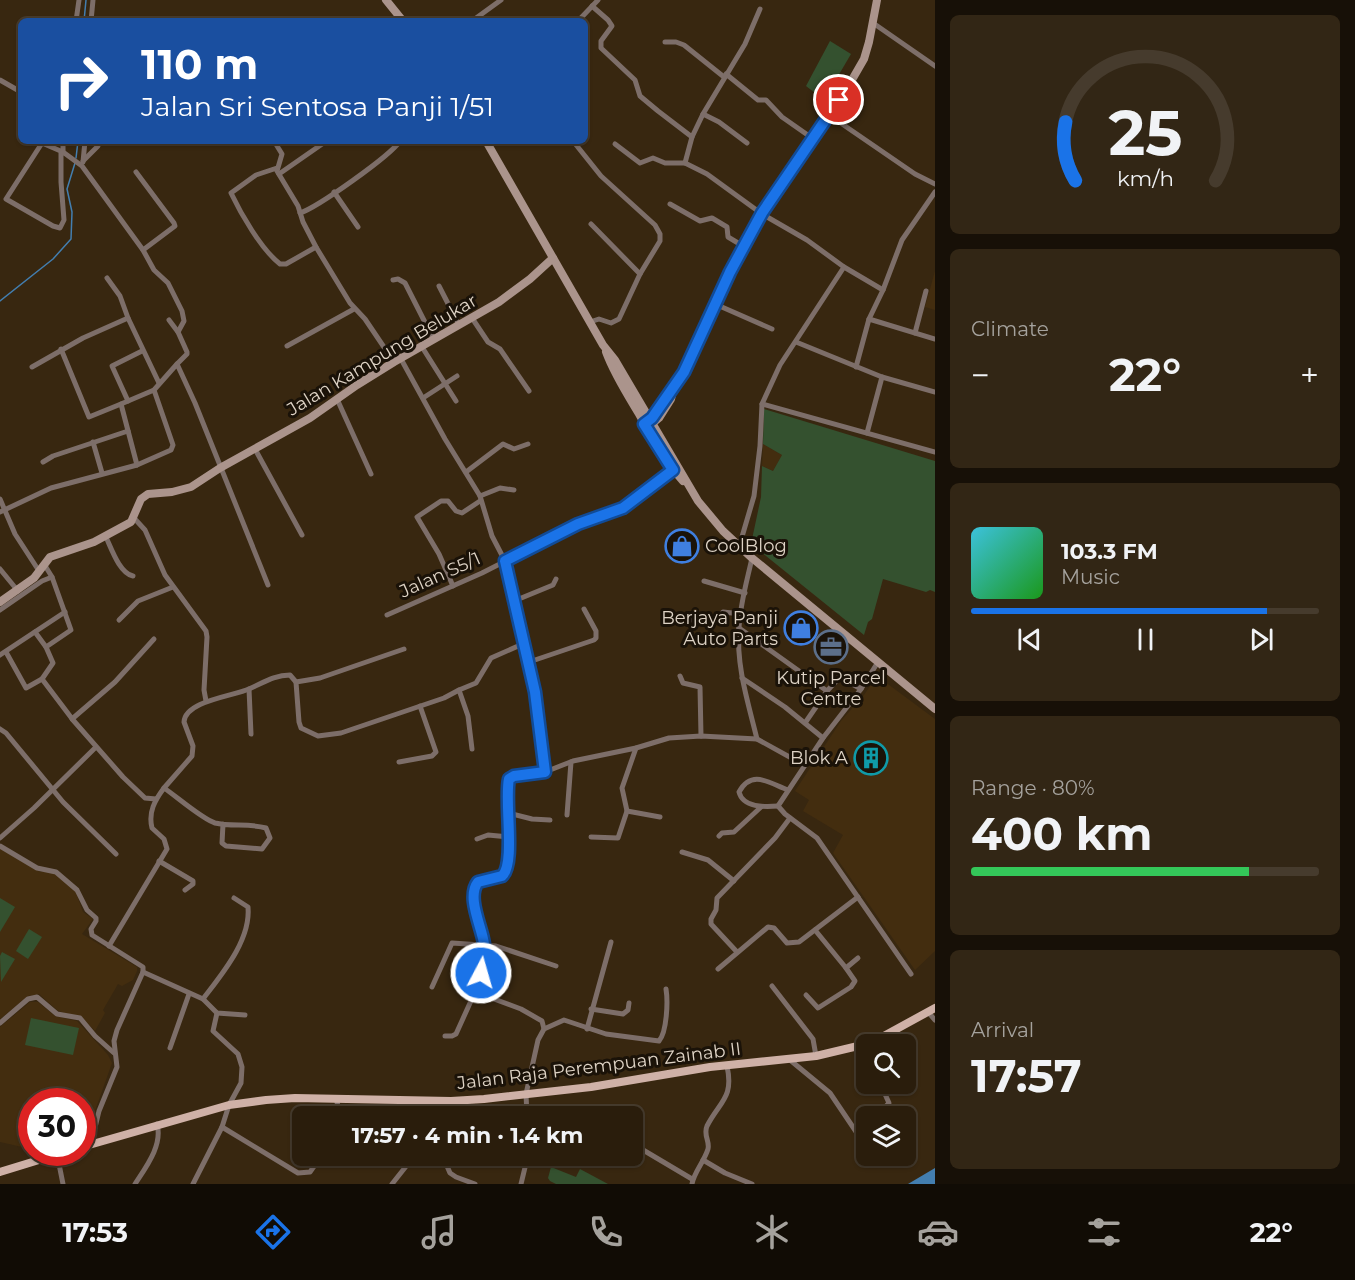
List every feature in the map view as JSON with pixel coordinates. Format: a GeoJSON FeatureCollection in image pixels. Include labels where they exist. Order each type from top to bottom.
{"type":"FeatureCollection","features":[{"type":"Feature","properties":{"kind":"main road"},"geometry":{"type":"LineString","coordinates":[[386,0],[401,18]]}},
{"type":"Feature","properties":{"kind":"main road"},"geometry":{"type":"LineString","coordinates":[[648,424],[667,405],[743,246],[762,213],[864,59],[877,0]]}},
{"type":"Feature","properties":{"kind":"main road"},"geometry":{"type":"LineString","coordinates":[[488,144],[603,345],[610,363],[673,470],[711,518],[739,547],[935,709]]}},
{"type":"Feature","properties":{"kind":"main road","name":"Jalan Kampung Belukar"},"geometry":{"type":"LineString","coordinates":[[134,518],[141,499],[148,494],[172,492],[191,487],[220,468],[310,418],[398,361],[499,302],[553,258]]}},
{"type":"Feature","properties":{"kind":"main road"},"geometry":{"type":"LineString","coordinates":[[648,424],[678,466],[690,489]]}},
{"type":"Feature","properties":{"kind":"main road"},"geometry":{"type":"LineString","coordinates":[[0,602],[34,578],[50,557],[94,542],[131,522],[134,518]]}},
{"type":"Feature","properties":{"kind":"main road","name":"Jalan Raja Perempuan Zainab II"},"geometry":{"type":"LineString","coordinates":[[96,1142],[229,1105],[286,1099],[451,1101],[591,1087],[727,1066],[816,1056],[858,1046],[896,1030],[931,1010]]}},
{"type":"Feature","properties":{"kind":"main road"},"geometry":{"type":"LineString","coordinates":[[1,1172],[20,1166]]}},
{"type":"Feature","properties":{"kind":"street"},"geometry":{"type":"LineString","coordinates":[[76,18],[79,0]]}},
{"type":"Feature","properties":{"kind":"street"},"geometry":{"type":"LineString","coordinates":[[91,18],[93,0]]}},
{"type":"Feature","properties":{"kind":"street"},"geometry":{"type":"LineString","coordinates":[[476,18],[501,0]]}},
{"type":"Feature","properties":{"kind":"street"},"geometry":{"type":"LineString","coordinates":[[581,18],[598,0]]}},
{"type":"Feature","properties":{"kind":"street"},"geometry":{"type":"LineString","coordinates":[[592,6],[612,26],[601,40],[601,48],[635,80],[640,96],[692,137]]}},
{"type":"Feature","properties":{"kind":"street"},"geometry":{"type":"LineString","coordinates":[[686,163],[692,137],[703,114],[745,44],[760,9]]}},
{"type":"Feature","properties":{"kind":"street"},"geometry":{"type":"LineString","coordinates":[[873,23],[935,66]]}},
{"type":"Feature","properties":{"kind":"street"},"geometry":{"type":"LineString","coordinates":[[665,42],[684,45],[758,100],[766,100],[783,117],[812,138]]}},
{"type":"Feature","properties":{"kind":"street"},"geometry":{"type":"LineString","coordinates":[[0,80],[18,90]]}},
{"type":"Feature","properties":{"kind":"street"},"geometry":{"type":"LineString","coordinates":[[703,114],[719,122],[747,143]]}},
{"type":"Feature","properties":{"kind":"street"},"geometry":{"type":"LineString","coordinates":[[829,115],[915,174],[935,184]]}},
{"type":"Feature","properties":{"kind":"street"},"geometry":{"type":"LineString","coordinates":[[40,144],[3,200],[60,228],[64,219],[61,182],[63,144]]}},
{"type":"Feature","properties":{"kind":"street"},"geometry":{"type":"LineString","coordinates":[[48,144],[82,164],[143,250],[154,270],[168,283],[182,311],[184,321],[178,332]]}},
{"type":"Feature","properties":{"kind":"street"},"geometry":{"type":"LineString","coordinates":[[82,164],[85,144]]}},
{"type":"Feature","properties":{"kind":"street"},"geometry":{"type":"LineString","coordinates":[[82,164],[98,147],[98,144]]}},
{"type":"Feature","properties":{"kind":"street"},"geometry":{"type":"LineString","coordinates":[[276,144],[282,154],[278,171],[300,213],[307,232],[354,309],[365,319],[398,361],[423,398],[480,498],[492,536],[505,561],[525,643],[535,692],[545,772]]}},
{"type":"Feature","properties":{"kind":"street"},"geometry":{"type":"LineString","coordinates":[[316,247],[285,264],[280,264],[250,226],[231,193],[256,175],[278,171],[322,144]]}},
{"type":"Feature","properties":{"kind":"street"},"geometry":{"type":"LineString","coordinates":[[300,213],[334,192],[398,144]]}},
{"type":"Feature","properties":{"kind":"street"},"geometry":{"type":"LineString","coordinates":[[575,144],[601,176],[655,225],[660,234],[656,250],[640,274],[619,320],[611,323],[599,319],[590,322]]}},
{"type":"Feature","properties":{"kind":"street"},"geometry":{"type":"LineString","coordinates":[[615,144],[640,164],[653,158],[665,163],[686,163],[707,174],[762,213],[883,290]]}},
{"type":"Feature","properties":{"kind":"street"},"geometry":{"type":"LineString","coordinates":[[136,172],[175,226],[143,250]]}},
{"type":"Feature","properties":{"kind":"street"},"geometry":{"type":"LineString","coordinates":[[334,192],[358,227]]}},
{"type":"Feature","properties":{"kind":"street"},"geometry":{"type":"LineString","coordinates":[[856,366],[868,319],[883,290],[902,240],[935,192]]}},
{"type":"Feature","properties":{"kind":"street"},"geometry":{"type":"LineString","coordinates":[[670,204],[700,221],[712,218],[728,227],[728,237],[743,246]]}},
{"type":"Feature","properties":{"kind":"street"},"geometry":{"type":"LineString","coordinates":[[591,224],[640,274]]}},
{"type":"Feature","properties":{"kind":"street"},"geometry":{"type":"LineString","coordinates":[[739,547],[754,496],[762,404],[780,365],[844,267]]}},
{"type":"Feature","properties":{"kind":"street"},"geometry":{"type":"LineString","coordinates":[[107,279],[120,296],[142,351],[159,383]]}},
{"type":"Feature","properties":{"kind":"street"},"geometry":{"type":"LineString","coordinates":[[393,280],[398,279],[405,283],[434,340]]}},
{"type":"Feature","properties":{"kind":"street"},"geometry":{"type":"LineString","coordinates":[[439,286],[459,325]]}},
{"type":"Feature","properties":{"kind":"street"},"geometry":{"type":"LineString","coordinates":[[915,333],[926,291]]}},
{"type":"Feature","properties":{"kind":"street"},"geometry":{"type":"LineString","coordinates":[[715,304],[772,329]]}},
{"type":"Feature","properties":{"kind":"street"},"geometry":{"type":"LineString","coordinates":[[286,346],[354,309]]}},
{"type":"Feature","properties":{"kind":"street"},"geometry":{"type":"LineString","coordinates":[[32,367],[104,327],[128,318]]}},
{"type":"Feature","properties":{"kind":"street"},"geometry":{"type":"LineString","coordinates":[[472,318],[487,341],[500,349],[529,391]]}},
{"type":"Feature","properties":{"kind":"street"},"geometry":{"type":"LineString","coordinates":[[868,319],[935,339]]}},
{"type":"Feature","properties":{"kind":"street"},"geometry":{"type":"LineString","coordinates":[[61,349],[89,417],[154,390],[187,354],[178,332],[169,320]]}},
{"type":"Feature","properties":{"kind":"street"},"geometry":{"type":"LineString","coordinates":[[796,342],[882,377],[935,392]]}},
{"type":"Feature","properties":{"kind":"street"},"geometry":{"type":"LineString","coordinates":[[422,347],[456,401]]}},
{"type":"Feature","properties":{"kind":"street"},"geometry":{"type":"LineString","coordinates":[[128,401],[112,366],[142,351]]}},
{"type":"Feature","properties":{"kind":"street"},"geometry":{"type":"LineString","coordinates":[[177,364],[268,585]]}},
{"type":"Feature","properties":{"kind":"street"},"geometry":{"type":"LineString","coordinates":[[423,398],[457,376]]}},
{"type":"Feature","properties":{"kind":"street"},"geometry":{"type":"LineString","coordinates":[[867,433],[882,377]]}},
{"type":"Feature","properties":{"kind":"street"},"geometry":{"type":"LineString","coordinates":[[2,511],[51,488],[137,465],[171,450],[173,445],[154,390]]}},
{"type":"Feature","properties":{"kind":"street"},"geometry":{"type":"LineString","coordinates":[[337,399],[371,474]]}},
{"type":"Feature","properties":{"kind":"street"},"geometry":{"type":"LineString","coordinates":[[121,404],[137,465]]}},
{"type":"Feature","properties":{"kind":"street"},"geometry":{"type":"LineString","coordinates":[[762,404],[935,452]]}},
{"type":"Feature","properties":{"kind":"street"},"geometry":{"type":"LineString","coordinates":[[43,462],[53,456],[128,431]]}},
{"type":"Feature","properties":{"kind":"street"},"geometry":{"type":"LineString","coordinates":[[93,442],[102,473]]}},
{"type":"Feature","properties":{"kind":"street"},"geometry":{"type":"LineString","coordinates":[[466,472],[503,444],[514,449],[528,444]]}},
{"type":"Feature","properties":{"kind":"street"},"geometry":{"type":"LineString","coordinates":[[255,449],[302,535]]}},
{"type":"Feature","properties":{"kind":"street","name":"Jalan S5/1"},"geometry":{"type":"LineString","coordinates":[[387,615],[453,586],[578,524],[623,508],[673,470]]}},
{"type":"Feature","properties":{"kind":"street"},"geometry":{"type":"LineString","coordinates":[[453,586],[440,554],[417,517],[444,501],[448,501],[456,511],[462,513],[480,498],[500,488],[514,490]]}},
{"type":"Feature","properties":{"kind":"street"},"geometry":{"type":"LineString","coordinates":[[0,499],[2,511],[39,571]]}},
{"type":"Feature","properties":{"kind":"street"},"geometry":{"type":"LineString","coordinates":[[134,518],[145,530],[165,575],[206,631],[204,690],[206,701]]}},
{"type":"Feature","properties":{"kind":"street"},"geometry":{"type":"LineString","coordinates":[[105,535],[123,570],[129,576],[133,576]]}},
{"type":"Feature","properties":{"kind":"street"},"geometry":{"type":"LineString","coordinates":[[752,558],[739,628],[742,678],[757,739]]}},
{"type":"Feature","properties":{"kind":"street"},"geometry":{"type":"LineString","coordinates":[[44,564],[52,577],[71,630],[46,647]]}},
{"type":"Feature","properties":{"kind":"street"},"geometry":{"type":"LineString","coordinates":[[0,569],[18,591]]}},
{"type":"Feature","properties":{"kind":"street"},"geometry":{"type":"LineString","coordinates":[[0,610],[42,581],[52,577]]}},
{"type":"Feature","properties":{"kind":"street"},"geometry":{"type":"LineString","coordinates":[[514,601],[553,585],[556,579]]}},
{"type":"Feature","properties":{"kind":"street"},"geometry":{"type":"LineString","coordinates":[[704,581],[745,593]]}},
{"type":"Feature","properties":{"kind":"street"},"geometry":{"type":"LineString","coordinates":[[119,620],[138,601],[173,587]]}},
{"type":"Feature","properties":{"kind":"street"},"geometry":{"type":"LineString","coordinates":[[529,663],[594,640],[596,631],[584,609]]}},
{"type":"Feature","properties":{"kind":"street"},"geometry":{"type":"LineString","coordinates":[[35,632],[46,647],[53,663],[42,679],[26,688],[3,654],[35,632],[65,612]]}},
{"type":"Feature","properties":{"kind":"street"},"geometry":{"type":"LineString","coordinates":[[680,621],[718,616],[723,612],[741,614]]}},
{"type":"Feature","properties":{"kind":"street"},"geometry":{"type":"LineString","coordinates":[[739,628],[827,691]]}},
{"type":"Feature","properties":{"kind":"street"},"geometry":{"type":"LineString","coordinates":[[72,719],[115,682],[154,639]]}},
{"type":"Feature","properties":{"kind":"street"},"geometry":{"type":"LineString","coordinates":[[110,946],[167,849],[167,844],[150,824],[150,815],[156,799],[194,751],[184,722],[188,711],[206,701],[249,689],[272,678],[286,675],[292,677],[296,682],[300,726],[305,731],[318,736],[341,733],[444,698],[476,683],[491,658],[525,643]]}},
{"type":"Feature","properties":{"kind":"street"},"geometry":{"type":"LineString","coordinates":[[296,682],[320,678],[404,649]]}},
{"type":"Feature","properties":{"kind":"street"},"geometry":{"type":"LineString","coordinates":[[778,806],[804,765],[861,689],[878,662]]}},
{"type":"Feature","properties":{"kind":"street"},"geometry":{"type":"LineString","coordinates":[[680,676],[683,683],[700,687],[701,736]]}},
{"type":"Feature","properties":{"kind":"street"},"geometry":{"type":"LineString","coordinates":[[804,723],[840,677],[861,689]]}},
{"type":"Feature","properties":{"kind":"street"},"geometry":{"type":"LineString","coordinates":[[742,678],[823,738]]}},
{"type":"Feature","properties":{"kind":"street"},"geometry":{"type":"LineString","coordinates":[[42,679],[96,747],[145,798],[156,799]]}},
{"type":"Feature","properties":{"kind":"street"},"geometry":{"type":"LineString","coordinates":[[249,689],[251,734]]}},
{"type":"Feature","properties":{"kind":"street"},"geometry":{"type":"LineString","coordinates":[[459,690],[468,716],[472,750]]}},
{"type":"Feature","properties":{"kind":"street"},"geometry":{"type":"LineString","coordinates":[[399,762],[432,756],[436,752],[420,706]]}},
{"type":"Feature","properties":{"kind":"street"},"geometry":{"type":"LineString","coordinates":[[0,729],[6,733],[63,802],[116,854]]}},
{"type":"Feature","properties":{"kind":"street"},"geometry":{"type":"LineString","coordinates":[[445,1036],[456,1034],[475,992],[485,954],[474,907],[474,886],[478,882],[500,878],[506,874],[509,837],[509,779],[514,776],[545,772],[571,762],[636,748],[669,738],[701,736],[757,739],[804,765]]}},
{"type":"Feature","properties":{"kind":"street"},"geometry":{"type":"LineString","coordinates":[[0,838],[96,747]]}},
{"type":"Feature","properties":{"kind":"street"},"geometry":{"type":"LineString","coordinates":[[591,837],[617,839],[627,811],[622,788],[636,748]]}},
{"type":"Feature","properties":{"kind":"street"},"geometry":{"type":"LineString","coordinates":[[567,815],[571,762]]}},
{"type":"Feature","properties":{"kind":"street"},"geometry":{"type":"LineString","coordinates":[[788,790],[754,778],[747,781],[739,792],[740,796],[749,803],[761,807],[778,806],[817,838],[911,974]]}},
{"type":"Feature","properties":{"kind":"street"},"geometry":{"type":"LineString","coordinates":[[164,788],[211,821],[223,824],[252,824],[266,828],[270,838],[262,849],[226,846],[222,843],[223,824]]}},
{"type":"Feature","properties":{"kind":"street"},"geometry":{"type":"LineString","coordinates":[[719,836],[722,833],[734,832],[761,807]]}},
{"type":"Feature","properties":{"kind":"street"},"geometry":{"type":"LineString","coordinates":[[627,811],[660,817]]}},
{"type":"Feature","properties":{"kind":"street"},"geometry":{"type":"LineString","coordinates":[[508,813],[532,819],[550,820]]}},
{"type":"Feature","properties":{"kind":"street"},"geometry":{"type":"LineString","coordinates":[[737,952],[710,921],[716,910],[717,898],[775,838],[790,818]]}},
{"type":"Feature","properties":{"kind":"street"},"geometry":{"type":"LineString","coordinates":[[477,839],[488,835],[509,837]]}},
{"type":"Feature","properties":{"kind":"street"},"geometry":{"type":"LineString","coordinates":[[0,846],[37,868],[53,870],[75,887],[87,910],[96,920],[91,933],[141,964],[143,972],[117,1030],[114,1053],[117,1067],[96,1120]]}},
{"type":"Feature","properties":{"kind":"street"},"geometry":{"type":"LineString","coordinates":[[682,852],[708,860],[734,881]]}},
{"type":"Feature","properties":{"kind":"street"},"geometry":{"type":"LineString","coordinates":[[159,861],[193,881],[185,890]]}},
{"type":"Feature","properties":{"kind":"street"},"geometry":{"type":"LineString","coordinates":[[203,999],[238,950],[249,915],[248,907],[234,897]]}},
{"type":"Feature","properties":{"kind":"street"},"geometry":{"type":"LineString","coordinates":[[718,969],[770,927],[774,928],[783,941],[790,944],[799,942],[858,897]]}},
{"type":"Feature","properties":{"kind":"street"},"geometry":{"type":"LineString","coordinates":[[806,995],[818,1008],[851,987],[855,981],[815,930]]}},
{"type":"Feature","properties":{"kind":"street"},"geometry":{"type":"LineString","coordinates":[[587,1029],[611,942]]}},
{"type":"Feature","properties":{"kind":"street"},"geometry":{"type":"LineString","coordinates":[[432,987],[452,943],[484,944],[505,948],[555,966]]}},
{"type":"Feature","properties":{"kind":"street"},"geometry":{"type":"LineString","coordinates":[[846,968],[858,958]]}},
{"type":"Feature","properties":{"kind":"street"},"geometry":{"type":"LineString","coordinates":[[143,972],[203,999],[217,1013],[245,1015]]}},
{"type":"Feature","properties":{"kind":"street"},"geometry":{"type":"LineString","coordinates":[[772,986],[813,1039],[816,1056]]}},
{"type":"Feature","properties":{"kind":"street"},"geometry":{"type":"LineString","coordinates":[[527,1106],[526,1094],[538,1040],[544,1029],[564,1020],[606,1034],[658,1041],[663,1033],[668,999],[666,989]]}},
{"type":"Feature","properties":{"kind":"street"},"geometry":{"type":"LineString","coordinates":[[475,992],[542,1021],[544,1029]]}},
{"type":"Feature","properties":{"kind":"street"},"geometry":{"type":"LineString","coordinates":[[170,1048],[189,994]]}},
{"type":"Feature","properties":{"kind":"street"},"geometry":{"type":"LineString","coordinates":[[0,1023],[28,999],[36,998],[57,1014],[80,1018],[114,1053]]}},
{"type":"Feature","properties":{"kind":"street"},"geometry":{"type":"LineString","coordinates":[[591,1009],[623,1014],[628,1010],[629,1003]]}},
{"type":"Feature","properties":{"kind":"street"},"geometry":{"type":"LineString","coordinates":[[931,1010],[935,1020]]}},
{"type":"Feature","properties":{"kind":"street"},"geometry":{"type":"LineString","coordinates":[[193,1184],[222,1127],[229,1105],[242,1083],[242,1067],[238,1054],[213,1031],[217,1013]]}},
{"type":"Feature","properties":{"kind":"street"},"geometry":{"type":"LineString","coordinates":[[896,1030],[899,1034]]}},
{"type":"Feature","properties":{"kind":"street"},"geometry":{"type":"LineString","coordinates":[[790,1060],[830,1093],[856,1130]]}},
{"type":"Feature","properties":{"kind":"street"},"geometry":{"type":"LineString","coordinates":[[643,1150],[692,1182],[704,1160],[708,1146],[706,1128],[728,1095],[727,1066]]}},
{"type":"Feature","properties":{"kind":"street"},"geometry":{"type":"LineString","coordinates":[[336,1099],[338,1106]]}},
{"type":"Feature","properties":{"kind":"street"},"geometry":{"type":"LineString","coordinates":[[135,1184],[157,1144],[159,1131],[157,1124]]}},
{"type":"Feature","properties":{"kind":"street"},"geometry":{"type":"LineString","coordinates":[[222,1127],[298,1173],[310,1172],[314,1166]]}},
{"type":"Feature","properties":{"kind":"street"},"geometry":{"type":"LineString","coordinates":[[704,1160],[725,1173],[752,1184]]}},
{"type":"Feature","properties":{"kind":"street"},"geometry":{"type":"LineString","coordinates":[[62,1166],[63,1184]]}},
{"type":"Feature","properties":{"kind":"street"},"geometry":{"type":"LineString","coordinates":[[392,1184],[406,1166]]}},
{"type":"Feature","properties":{"kind":"street"},"geometry":{"type":"LineString","coordinates":[[447,1166],[450,1173],[456,1177],[475,1184]]}},
{"type":"Feature","properties":{"kind":"street"},"geometry":{"type":"LineString","coordinates":[[521,1184],[525,1166]]}},
{"type":"Feature","properties":{"kind":"shaded area"},"geometry":{"type":"Polygon","coordinates":[[[935,271],[935,310],[925,307],[935,271]]]}},
{"type":"Feature","properties":{"kind":"shaded area"},"geometry":{"type":"Polygon","coordinates":[[[763,444],[782,455],[773,471],[762,466],[763,444]]]}},
{"type":"Feature","properties":{"kind":"shaded area"},"geometry":{"type":"Polygon","coordinates":[[[877,676],[935,719],[935,951],[915,970],[833,853],[843,835],[803,811],[809,800],[795,791],[841,721],[877,676]]]}},
{"type":"Feature","properties":{"kind":"shaded area"},"geometry":{"type":"Polygon","coordinates":[[[0,848],[40,872],[49,871],[55,874],[75,890],[83,912],[93,919],[82,934],[137,967],[133,980],[122,986],[118,984],[103,1010],[105,1013],[95,1031],[81,1016],[57,1010],[39,994],[28,996],[0,1019],[0,848]]]}},
{"type":"Feature","properties":{"kind":"shaded area"},"geometry":{"type":"Polygon","coordinates":[[[30,1002],[38,1002],[55,1016],[77,1021],[108,1055],[112,1063],[96,1108],[96,1088],[18,1088],[18,1146],[0,1142],[0,1027],[30,1002]]]}},
{"type":"Feature","properties":{"kind":"green space"},"geometry":{"type":"Polygon","coordinates":[[[830,41],[851,54],[824,100],[806,86],[830,41]]]}},
{"type":"Feature","properties":{"kind":"green space"},"geometry":{"type":"Polygon","coordinates":[[[764,409],[935,461],[935,592],[930,590],[926,592],[883,579],[872,619],[868,622],[864,635],[751,544],[761,497],[762,466],[773,471],[782,455],[763,444],[764,409]]]}},
{"type":"Feature","properties":{"kind":"green space"},"geometry":{"type":"Polygon","coordinates":[[[0,898],[15,907],[0,932],[0,898]]]}},
{"type":"Feature","properties":{"kind":"green space"},"geometry":{"type":"Polygon","coordinates":[[[29,929],[42,937],[28,959],[16,951],[29,929]]]}},
{"type":"Feature","properties":{"kind":"green space"},"geometry":{"type":"Polygon","coordinates":[[[2,952],[15,959],[1,982],[0,956],[2,952]]]}},
{"type":"Feature","properties":{"kind":"green space"},"geometry":{"type":"Polygon","coordinates":[[[31,1018],[79,1028],[73,1055],[25,1045],[31,1018]]]}},
{"type":"Feature","properties":{"kind":"green space"},"geometry":{"type":"Polygon","coordinates":[[[551,1167],[576,1177],[580,1169],[608,1184],[556,1184],[548,1178],[551,1167]]]}},
{"type":"Feature","properties":{"kind":"water"},"geometry":{"type":"Polygon","coordinates":[[[935,1168],[935,1184],[908,1184],[935,1168]]]}},
{"type":"Feature","properties":{"kind":"waterway"},"geometry":{"type":"LineString","coordinates":[[84,18],[86,0]]}},
{"type":"Feature","properties":{"kind":"waterway"},"geometry":{"type":"LineString","coordinates":[[76,158],[78,144]]}},
{"type":"Feature","properties":{"kind":"waterway"},"geometry":{"type":"LineString","coordinates":[[0,301],[53,259],[71,239],[72,212],[67,189],[75,163]]}},
{"type":"Feature","properties":{"kind":"place","name":"CoolBlog"},"geometry":{"type":"Point","coordinates":[682,546]}},
{"type":"Feature","properties":{"kind":"place","name":"Berjaya Panji Auto Parts"},"geometry":{"type":"Point","coordinates":[801,628]}},
{"type":"Feature","properties":{"kind":"place","name":"Kutip Parcel Centre"},"geometry":{"type":"Point","coordinates":[831,647]}},
{"type":"Feature","properties":{"kind":"place","name":"Blok A"},"geometry":{"type":"Point","coordinates":[871,758]}},
{"type":"Feature","properties":{"kind":"route"},"geometry":{"type":"LineString","coordinates":[[481,973],[485,954],[474,907],[474,886],[478,882],[500,878],[506,874],[509,837],[509,779],[514,776],[545,772],[535,692],[505,561],[578,524],[623,508],[673,470],[644,424],[652,418],[666,396],[673,391],[696,348],[746,241],[792,167],[839,100]]}}]}
